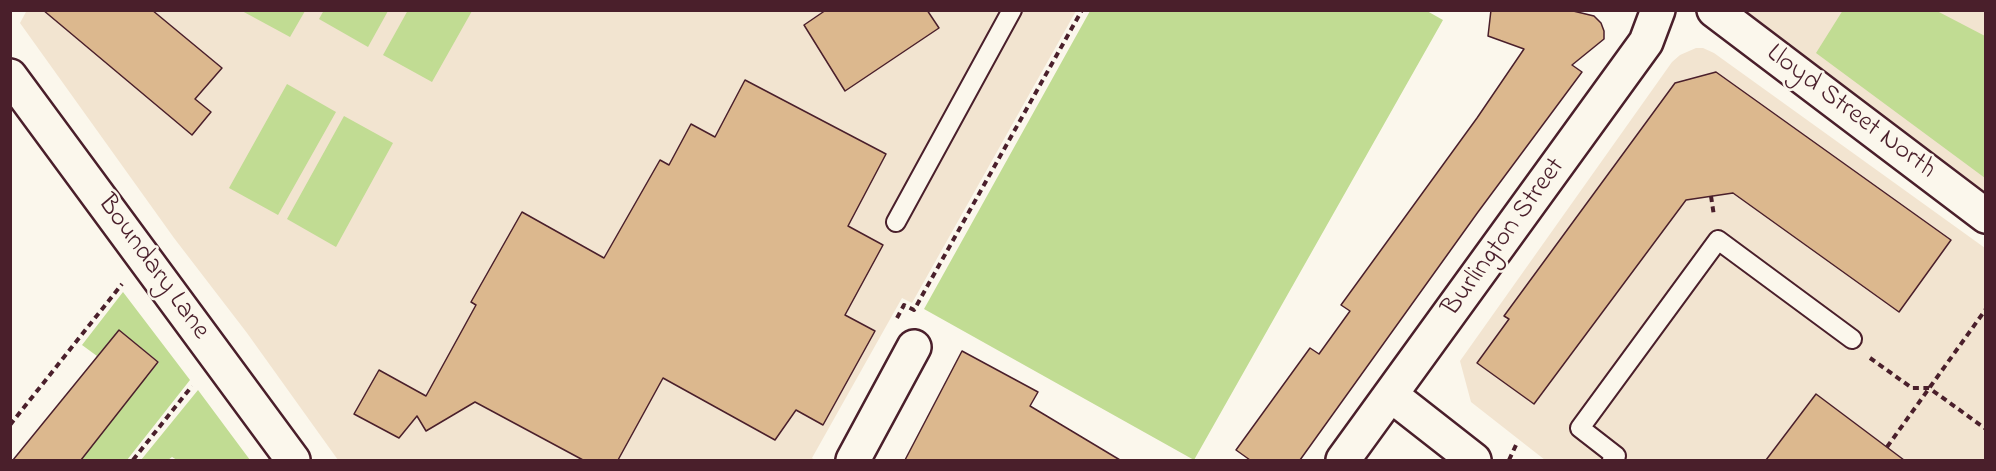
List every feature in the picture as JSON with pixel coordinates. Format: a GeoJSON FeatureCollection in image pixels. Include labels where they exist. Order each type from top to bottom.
{"type":"FeatureCollection","features":[{"type":"Feature","properties":{"kind":"street","name":"Burlington Street"},"geometry":{"type":"LineString","coordinates":[[1343,460],[1646,42],[1658,10]]}},
{"type":"Feature","properties":{"kind":"street","name":"Lloyd Street North"},"geometry":{"type":"LineString","coordinates":[[1713,10],[1986,216]]}},
{"type":"Feature","properties":{"kind":"street","name":"Boundary Lane"},"geometry":{"type":"LineString","coordinates":[[10,76],[293,460]]}},
{"type":"Feature","properties":{"kind":"street"},"geometry":{"type":"LineString","coordinates":[[853,460],[904,335]]}},
{"type":"Feature","properties":{"kind":"street"},"geometry":{"type":"LineString","coordinates":[[1391,395],[1474,460]]}},
{"type":"Feature","properties":{"kind":"lane"},"geometry":{"type":"LineString","coordinates":[[896,222],[1012,10]]}},
{"type":"Feature","properties":{"kind":"lane"},"geometry":{"type":"LineString","coordinates":[[1612,460],[1616,456],[1580,428],[1718,240],[1852,339]]}},
{"type":"Feature","properties":{"kind":"path"},"geometry":{"type":"LineString","coordinates":[[904,335],[904,305],[914,310],[1082,10]]}},
{"type":"Feature","properties":{"kind":"path"},"geometry":{"type":"LineString","coordinates":[[10,425],[123,283]]}},
{"type":"Feature","properties":{"kind":"path"},"geometry":{"type":"LineString","coordinates":[[1887,447],[1986,309]]}},
{"type":"Feature","properties":{"kind":"path"},"geometry":{"type":"LineString","coordinates":[[1869,357],[1912,388],[1929,388],[1986,429]]}},
{"type":"Feature","properties":{"kind":"path"},"geometry":{"type":"LineString","coordinates":[[133,460],[192,386]]}},
{"type":"Feature","properties":{"kind":"path"},"geometry":{"type":"LineString","coordinates":[[1509,460],[1516,445]]}},
{"type":"Feature","properties":{"kind":"shaded area"},"geometry":{"type":"Polygon","coordinates":[[[27,10],[1076,11],[912,303],[902,298],[812,458],[815,460],[338,460],[247,333],[174,238],[20,23],[27,10]]]}},
{"type":"Feature","properties":{"kind":"shaded area"},"geometry":{"type":"Polygon","coordinates":[[[1714,11],[1985,11],[1985,216],[1714,11]]]}},
{"type":"Feature","properties":{"kind":"shaded area"},"geometry":{"type":"Polygon","coordinates":[[[1696,48],[1703,48],[1714,53],[1985,248],[1985,460],[1545,460],[1471,402],[1460,361],[1672,62],[1680,55],[1696,48]]]}},
{"type":"Feature","properties":{"kind":"green space"},"geometry":{"type":"Polygon","coordinates":[[[324,10],[388,11],[368,47],[319,19],[324,10]]]}},
{"type":"Feature","properties":{"kind":"green space"},"geometry":{"type":"Polygon","coordinates":[[[408,10],[472,11],[432,82],[383,55],[408,10]]]}},
{"type":"Feature","properties":{"kind":"green space"},"geometry":{"type":"Polygon","coordinates":[[[1843,10],[1937,11],[1985,36],[1985,178],[1816,53],[1843,10]]]}},
{"type":"Feature","properties":{"kind":"green space"},"geometry":{"type":"Polygon","coordinates":[[[242,11],[305,11],[290,37],[242,11]]]}},
{"type":"Feature","properties":{"kind":"green space"},"geometry":{"type":"Polygon","coordinates":[[[1090,11],[1427,11],[1443,20],[1194,460],[924,309],[1090,11]]]}},
{"type":"Feature","properties":{"kind":"green space"},"geometry":{"type":"Polygon","coordinates":[[[287,84],[336,112],[278,215],[229,188],[287,84]]]}},
{"type":"Feature","properties":{"kind":"green space"},"geometry":{"type":"Polygon","coordinates":[[[344,116],[393,143],[336,247],[287,219],[344,116]]]}},
{"type":"Feature","properties":{"kind":"green space"},"geometry":{"type":"Polygon","coordinates":[[[123,292],[190,380],[127,460],[73,460],[143,375],[147,377],[159,362],[119,330],[97,356],[82,345],[123,292]]]}},
{"type":"Feature","properties":{"kind":"green space"},"geometry":{"type":"Polygon","coordinates":[[[198,390],[250,460],[177,460],[172,457],[168,460],[141,460],[198,390]]]}},
{"type":"Feature","properties":{"kind":"building"},"geometry":{"type":"Polygon","coordinates":[[[43,10],[152,10],[222,68],[195,99],[211,112],[192,135],[43,10]]]}},
{"type":"Feature","properties":{"kind":"building"},"geometry":{"type":"Polygon","coordinates":[[[826,10],[927,10],[939,28],[845,91],[804,25],[826,10]]]}},
{"type":"Feature","properties":{"kind":"building"},"geometry":{"type":"Polygon","coordinates":[[[1491,10],[1569,10],[1594,16],[1601,23],[1604,39],[1572,65],[1582,72],[1478,212],[1300,460],[1250,460],[1236,450],[1310,348],[1319,354],[1350,311],[1341,305],[1477,118],[1524,49],[1488,36],[1491,10]]]}},
{"type":"Feature","properties":{"kind":"building"},"geometry":{"type":"Polygon","coordinates":[[[1716,72],[1951,240],[1899,312],[1733,193],[1686,200],[1534,404],[1477,363],[1509,319],[1504,316],[1675,83],[1716,72]]]}},
{"type":"Feature","properties":{"kind":"building"},"geometry":{"type":"Polygon","coordinates":[[[745,80],[886,154],[848,226],[883,245],[845,315],[875,331],[823,425],[796,410],[775,440],[663,378],[618,460],[583,460],[475,402],[426,431],[417,416],[399,438],[354,414],[379,370],[426,396],[476,305],[471,302],[522,212],[604,258],[660,160],[669,165],[691,124],[715,137],[745,80]]]}},
{"type":"Feature","properties":{"kind":"building"},"geometry":{"type":"Polygon","coordinates":[[[119,330],[158,362],[81,460],[13,460],[119,330]]]}},
{"type":"Feature","properties":{"kind":"building"},"geometry":{"type":"Polygon","coordinates":[[[962,351],[1038,392],[1030,406],[1120,460],[905,460],[962,351]]]}},
{"type":"Feature","properties":{"kind":"building"},"geometry":{"type":"Polygon","coordinates":[[[1816,394],[1904,460],[1766,460],[1816,394]]]}}]}
